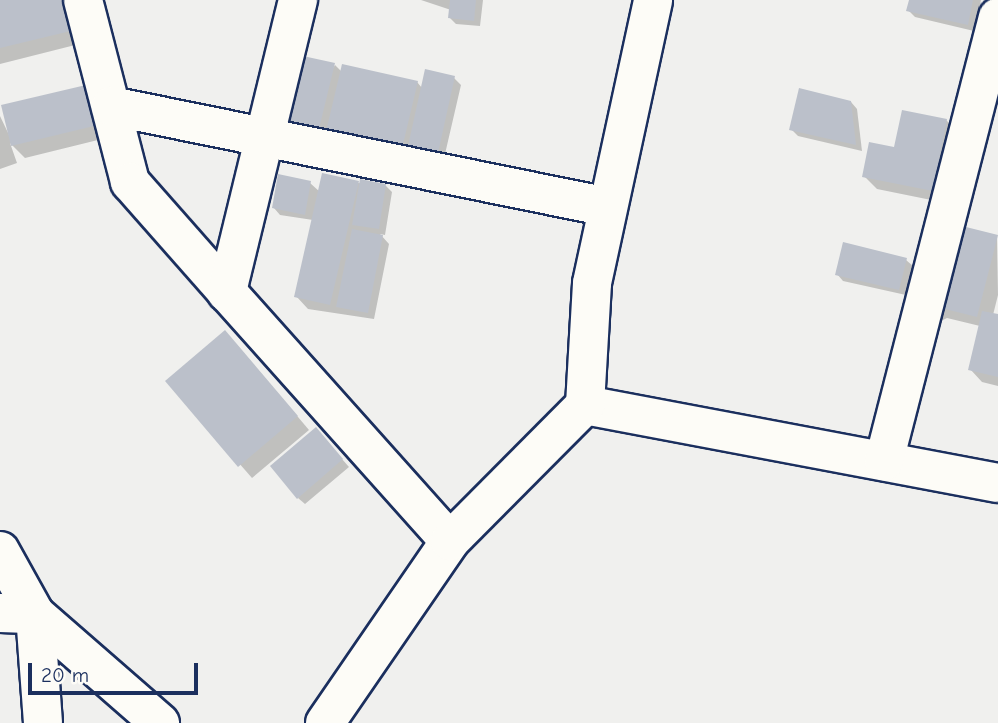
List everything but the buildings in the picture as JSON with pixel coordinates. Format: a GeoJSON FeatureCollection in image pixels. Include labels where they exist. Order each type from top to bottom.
{"type":"FeatureCollection","features":[{"type":"Feature","properties":{"kind":"street"},"geometry":{"type":"LineString","coordinates":[[83,0],[130,182],[450,541]]}},
{"type":"Feature","properties":{"kind":"street"},"geometry":{"type":"LineString","coordinates":[[227,292],[298,0]]}},
{"type":"Feature","properties":{"kind":"street"},"geometry":{"type":"LineString","coordinates":[[325,723],[450,541],[585,405],[592,283],[653,0]]}},
{"type":"Feature","properties":{"kind":"street"},"geometry":{"type":"LineString","coordinates":[[884,461],[998,17]]}},
{"type":"Feature","properties":{"kind":"street"},"geometry":{"type":"LineString","coordinates":[[111,106],[608,207]]}},
{"type":"Feature","properties":{"kind":"street"},"geometry":{"type":"LineString","coordinates":[[585,405],[998,482]]}},
{"type":"Feature","properties":{"kind":"street"},"geometry":{"type":"LineString","coordinates":[[0,551],[18,613],[43,723]]}},
{"type":"Feature","properties":{"kind":"street"},"geometry":{"type":"LineString","coordinates":[[18,613],[160,723]]}}]}
